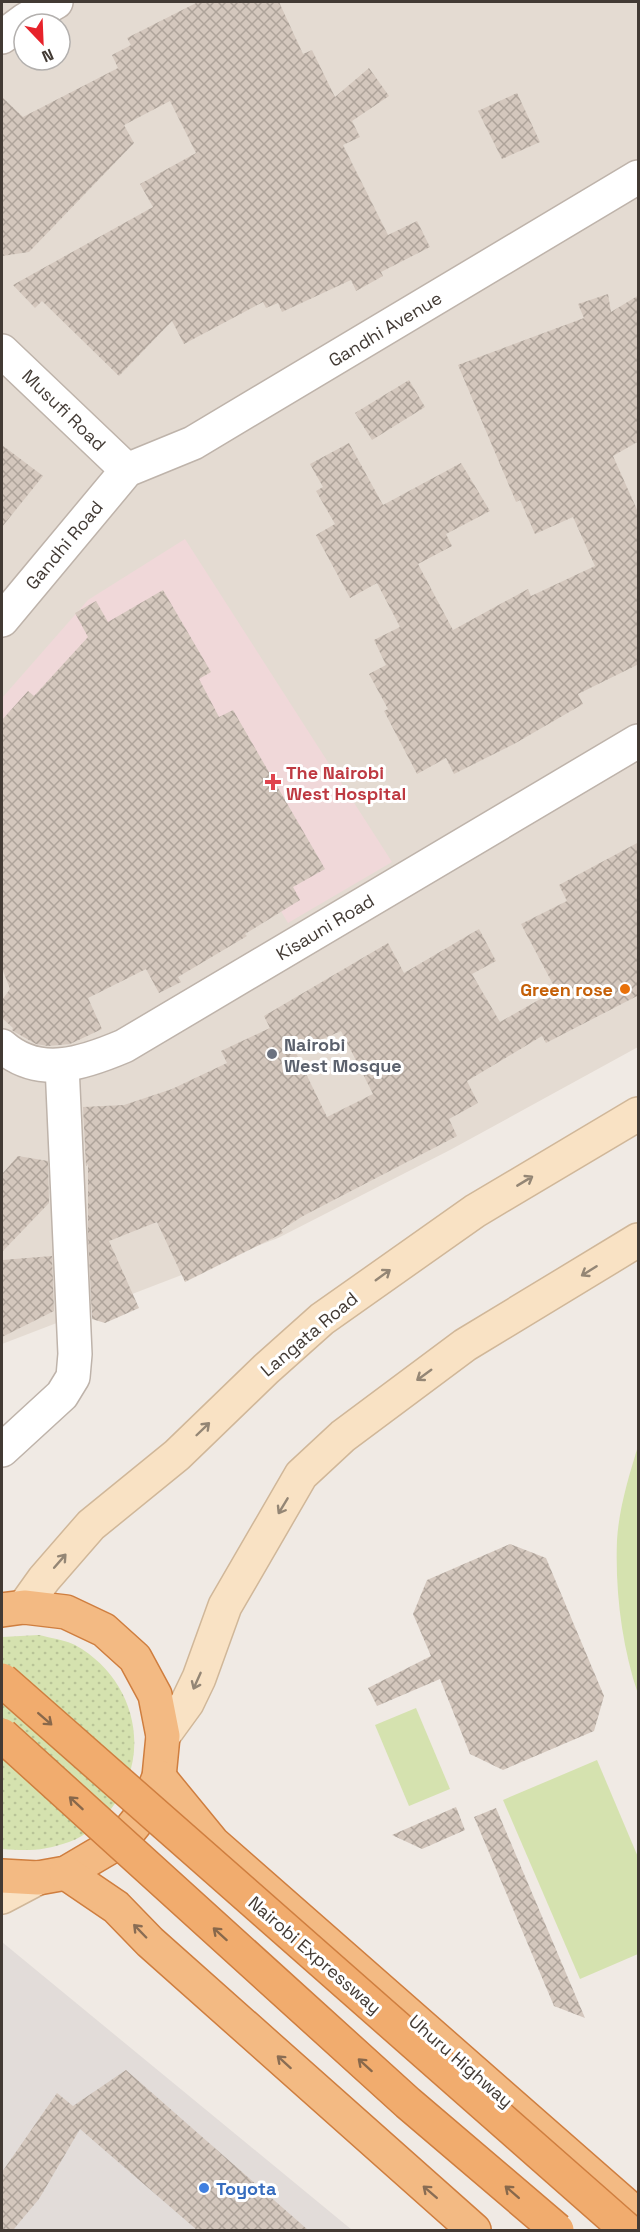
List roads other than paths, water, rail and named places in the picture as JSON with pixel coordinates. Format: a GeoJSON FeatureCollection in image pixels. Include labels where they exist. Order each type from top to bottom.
{"type":"FeatureCollection","features":[{"type":"Feature","properties":{"kind":"highway"},"geometry":{"type":"LineString","coordinates":[[2,1876],[52,1875],[122,1840],[145,1811],[159,1777],[163,1736],[155,1695],[135,1658],[104,1630],[66,1612],[13,1609]]}},
{"type":"Feature","properties":{"kind":"highway","name":"Nairobi Expressway"},"geometry":{"type":"LineString","coordinates":[[2,1680],[627,2230]]}},
{"type":"Feature","properties":{"kind":"highway"},"geometry":{"type":"LineString","coordinates":[[2,1735],[408,2103],[556,2230]]}},
{"type":"Feature","properties":{"kind":"highway","name":"Uhuru Highway"},"geometry":{"type":"LineString","coordinates":[[159,1777],[213,1843],[639,2216]]}},
{"type":"Feature","properties":{"kind":"highway"},"geometry":{"type":"LineString","coordinates":[[52,1875],[116,1907],[159,1950],[474,2230]]}},
{"type":"Feature","properties":{"kind":"main road","name":"Langata Road"},"geometry":{"type":"LineString","coordinates":[[13,1609],[44,1579],[91,1526],[177,1455],[266,1369],[322,1320],[475,1211],[639,1114]]}},
{"type":"Feature","properties":{"kind":"main road"},"geometry":{"type":"LineString","coordinates":[[163,1736],[187,1703],[199,1678],[225,1606],[301,1475],[343,1436],[465,1345],[639,1240]]}},
{"type":"Feature","properties":{"kind":"main road"},"geometry":{"type":"LineString","coordinates":[[2,1897],[52,1875]]}},
{"type":"Feature","properties":{"kind":"street"},"geometry":{"type":"LineString","coordinates":[[2,37],[25,20],[57,2]]}},
{"type":"Feature","properties":{"kind":"street","name":"Gandhi Avenue"},"geometry":{"type":"LineString","coordinates":[[127,470],[193,443],[639,177]]}},
{"type":"Feature","properties":{"kind":"street","name":"Musufi Road"},"geometry":{"type":"LineString","coordinates":[[2,351],[127,470]]}},
{"type":"Feature","properties":{"kind":"street","name":"Gandhi Road"},"geometry":{"type":"LineString","coordinates":[[2,620],[127,470]]}},
{"type":"Feature","properties":{"kind":"street","name":"Kisauni Road"},"geometry":{"type":"LineString","coordinates":[[2,1046],[12,1055],[43,1065],[70,1065],[124,1046],[639,741]]}},
{"type":"Feature","properties":{"kind":"street"},"geometry":{"type":"LineString","coordinates":[[2,1450],[62,1395],[73,1377],[75,1354],[62,1065]]}},
{"type":"Feature","properties":{"kind":"place","name":"The Nairobi West Hospital"},"geometry":{"type":"Point","coordinates":[273,782]}},
{"type":"Feature","properties":{"kind":"place","name":"Green rose"},"geometry":{"type":"Point","coordinates":[625,989]}},
{"type":"Feature","properties":{"kind":"place","name":"Nairobi West Mosque"},"geometry":{"type":"Point","coordinates":[272,1054]}},
{"type":"Feature","properties":{"kind":"place","name":"Toyota"},"geometry":{"type":"Point","coordinates":[204,2188]}}]}
